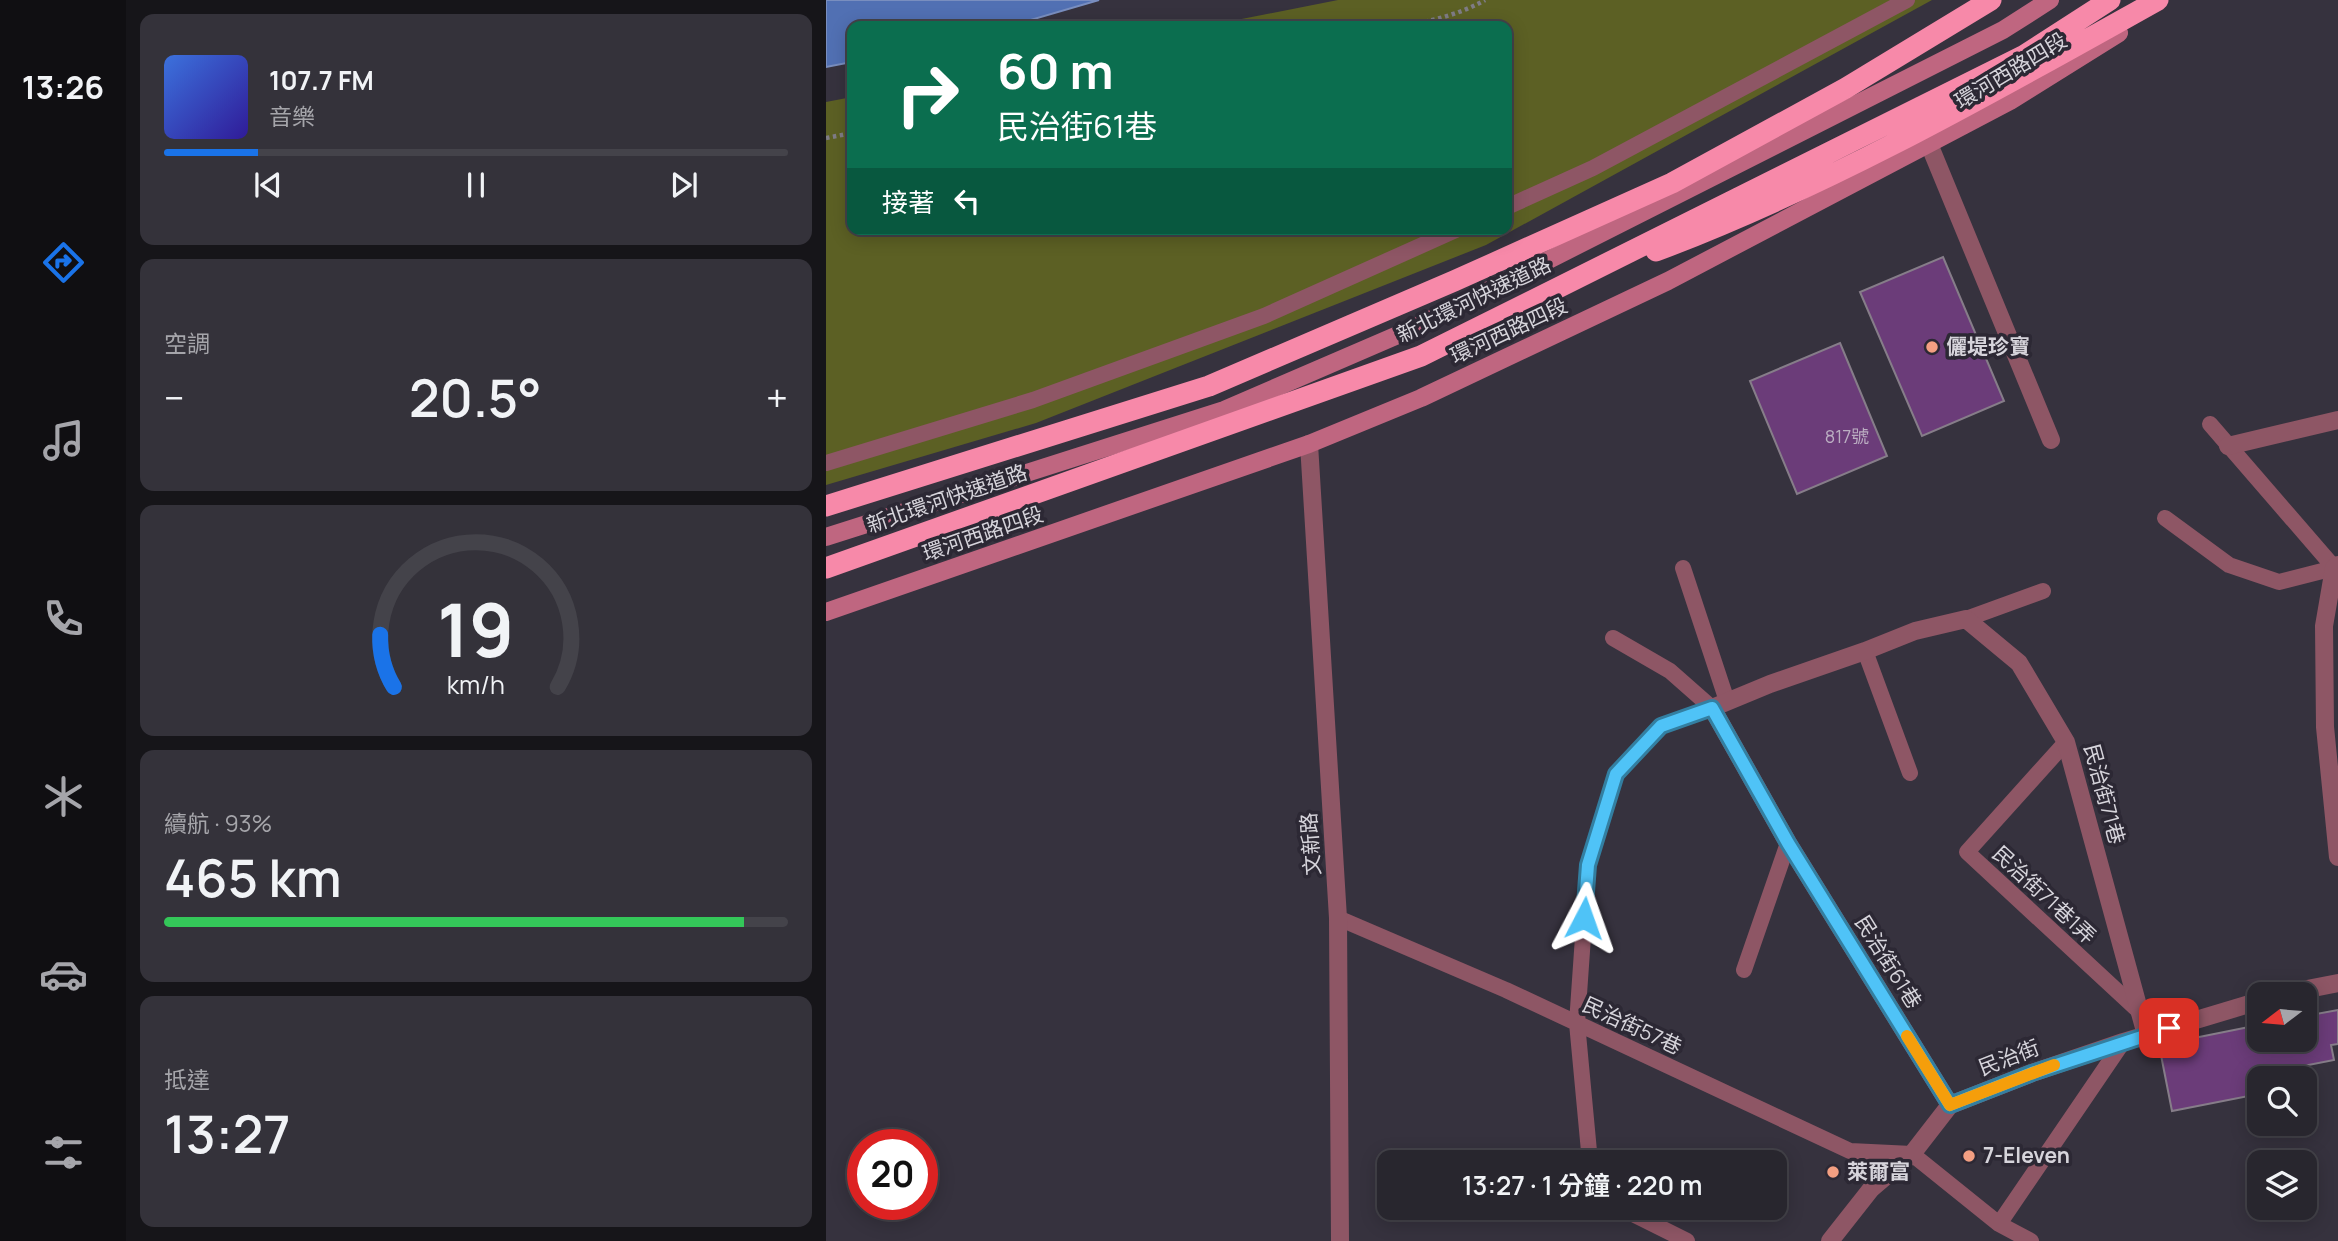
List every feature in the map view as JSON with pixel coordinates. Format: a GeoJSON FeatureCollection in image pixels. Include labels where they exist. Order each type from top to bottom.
{"type":"FeatureCollection","features":[{"type":"Feature","properties":{"kind":"highway","name":"新北環河快速道路"},"geometry":{"type":"LineString","coordinates":[[826,506],[1209,386],[1441,287],[1672,183],[1846,88],[1991,0]]}},
{"type":"Feature","properties":{"kind":"highway","name":"新北環河快速道路"},"geometry":{"type":"LineString","coordinates":[[826,568],[1421,356],[2023,56],[2110,0]]}},
{"type":"Feature","properties":{"kind":"highway"},"geometry":{"type":"LineString","coordinates":[[1556,288],[1718,228],[1994,91],[2158,0]]}},
{"type":"Feature","properties":{"kind":"main road","name":"環河西路四段"},"geometry":{"type":"LineString","coordinates":[[826,537],[1224,410],[1414,328],[2003,30],[2050,0]]}},
{"type":"Feature","properties":{"kind":"main road","name":"環河西路四段"},"geometry":{"type":"LineString","coordinates":[[826,612],[1309,444],[1421,398],[1668,281],[1929,144],[2010,101],[2171,0]]}},
{"type":"Feature","properties":{"kind":"street"},"geometry":{"type":"LineString","coordinates":[[1929,144],[2050,440]]}},
{"type":"Feature","properties":{"kind":"street"},"geometry":{"type":"LineString","coordinates":[[2228,446],[2338,420]]}},
{"type":"Feature","properties":{"kind":"street","name":"文新路"},"geometry":{"type":"LineString","coordinates":[[1309,444],[1338,918],[1340,1241]]}},
{"type":"Feature","properties":{"kind":"street"},"geometry":{"type":"LineString","coordinates":[[2337,568],[2324,626],[2325,727],[2338,857]]}},
{"type":"Feature","properties":{"kind":"street"},"geometry":{"type":"LineString","coordinates":[[1720,704],[1865,652],[1915,631],[1966,619]]}},
{"type":"Feature","properties":{"kind":"street","name":"民治街71巷"},"geometry":{"type":"LineString","coordinates":[[1966,619],[2019,663],[2066,742],[2146,1035]]}},
{"type":"Feature","properties":{"kind":"street","name":"民治街61巷"},"geometry":{"type":"LineString","coordinates":[[1720,704],[1788,843],[1950,1105]]}},
{"type":"Feature","properties":{"kind":"street"},"geometry":{"type":"LineString","coordinates":[[2317,987],[2338,983]]}},
{"type":"Feature","properties":{"kind":"street","name":"民治街"},"geometry":{"type":"LineString","coordinates":[[1950,1105],[2123,1042],[2247,1005]]}},
{"type":"Feature","properties":{"kind":"street"},"geometry":{"type":"LineString","coordinates":[[1829,1241],[1871,1189],[1912,1154],[1950,1105]]}},
{"type":"Feature","properties":{"kind":"lane"},"geometry":{"type":"LineString","coordinates":[[1512,205],[1594,169],[1907,0]]}},
{"type":"Feature","properties":{"kind":"lane"},"geometry":{"type":"LineString","coordinates":[[826,463],[1033,400],[1251,321],[1444,235]]}},
{"type":"Feature","properties":{"kind":"lane"},"geometry":{"type":"LineString","coordinates":[[2165,519],[2229,565],[2279,582],[2337,568],[2210,424]]}},
{"type":"Feature","properties":{"kind":"lane"},"geometry":{"type":"LineString","coordinates":[[1589,1150],[1577,1023],[1588,865],[1616,774],[1661,726],[1720,704],[1683,568]]}},
{"type":"Feature","properties":{"kind":"lane"},"geometry":{"type":"LineString","coordinates":[[1966,619],[2043,591]]}},
{"type":"Feature","properties":{"kind":"lane","name":"民治街61巷"},"geometry":{"type":"LineString","coordinates":[[1613,638],[1720,704]]}},
{"type":"Feature","properties":{"kind":"lane"},"geometry":{"type":"LineString","coordinates":[[1865,652],[1910,773]]}},
{"type":"Feature","properties":{"kind":"lane","name":"民治街71巷1弄"},"geometry":{"type":"LineString","coordinates":[[2066,742],[1967,852],[2141,1013]]}},
{"type":"Feature","properties":{"kind":"lane"},"geometry":{"type":"LineString","coordinates":[[1744,970],[1788,843]]}},
{"type":"Feature","properties":{"kind":"lane","name":"民治街57巷"},"geometry":{"type":"LineString","coordinates":[[1338,918],[1577,1023],[1850,1151],[1912,1154]]}},
{"type":"Feature","properties":{"kind":"lane"},"geometry":{"type":"LineString","coordinates":[[1999,1224],[2123,1042]]}},
{"type":"Feature","properties":{"kind":"lane"},"geometry":{"type":"LineString","coordinates":[[1912,1154],[1999,1224],[2031,1241]]}},
{"type":"Feature","properties":{"kind":"lane"},"geometry":{"type":"LineString","coordinates":[[1645,1220],[1687,1241]]}},
{"type":"Feature","properties":{"kind":"path"},"geometry":{"type":"LineString","coordinates":[[1436,21],[1485,0]]}},
{"type":"Feature","properties":{"kind":"path"},"geometry":{"type":"LineString","coordinates":[[826,138],[847,134]]}},
{"type":"Feature","properties":{"kind":"green space"},"geometry":{"type":"Polygon","coordinates":[[[1338,0],[1932,0],[1512,231],[1512,21],[1231,21],[1338,0]]]}},
{"type":"Feature","properties":{"kind":"green space"},"geometry":{"type":"Polygon","coordinates":[[[847,98],[847,235],[1504,235],[1486,245],[1036,423],[826,485],[826,102],[847,98]]]}},
{"type":"Feature","properties":{"kind":"water"},"geometry":{"type":"Polygon","coordinates":[[[826,0],[1099,0],[1027,21],[847,21],[847,63],[826,67],[826,0]]]}},
{"type":"Feature","properties":{"kind":"building","name":"儷堤珍寶"},"geometry":{"type":"Polygon","coordinates":[[[1943,257],[2004,401],[1922,436],[1860,292],[1943,257]]]}},
{"type":"Feature","properties":{"kind":"building"},"geometry":{"type":"Polygon","coordinates":[[[1840,343],[1887,456],[1797,494],[1750,381],[1840,343]]]}},
{"type":"Feature","properties":{"kind":"building"},"geometry":{"type":"Polygon","coordinates":[[[2338,1010],[2338,1044],[2331,1045],[2334,1060],[2303,1066],[2247,1066],[2247,1096],[2172,1111],[2159,1045],[2247,1027],[2247,1052],[2317,1052],[2317,1014],[2338,1010]]]}},
{"type":"Feature","properties":{"kind":"slow traffic"},"geometry":{"type":"LineString","coordinates":[[1907,1036],[1950,1105],[2054,1065]]}},
{"type":"Feature","properties":{"kind":"place","name":"儷堤珍寶"},"geometry":{"type":"Point","coordinates":[1932,347]}},
{"type":"Feature","properties":{"kind":"place","name":"7-Eleven"},"geometry":{"type":"Point","coordinates":[1969,1156]}},
{"type":"Feature","properties":{"kind":"place","name":"萊爾富"},"geometry":{"type":"Point","coordinates":[1833,1172]}},
{"type":"Feature","properties":{"kind":"route"},"geometry":{"type":"LineString","coordinates":[[1584,918],[1588,865],[1616,774],[1661,726],[1712,708],[1788,843],[1950,1105],[2032,1073],[2169,1028]]}}]}
